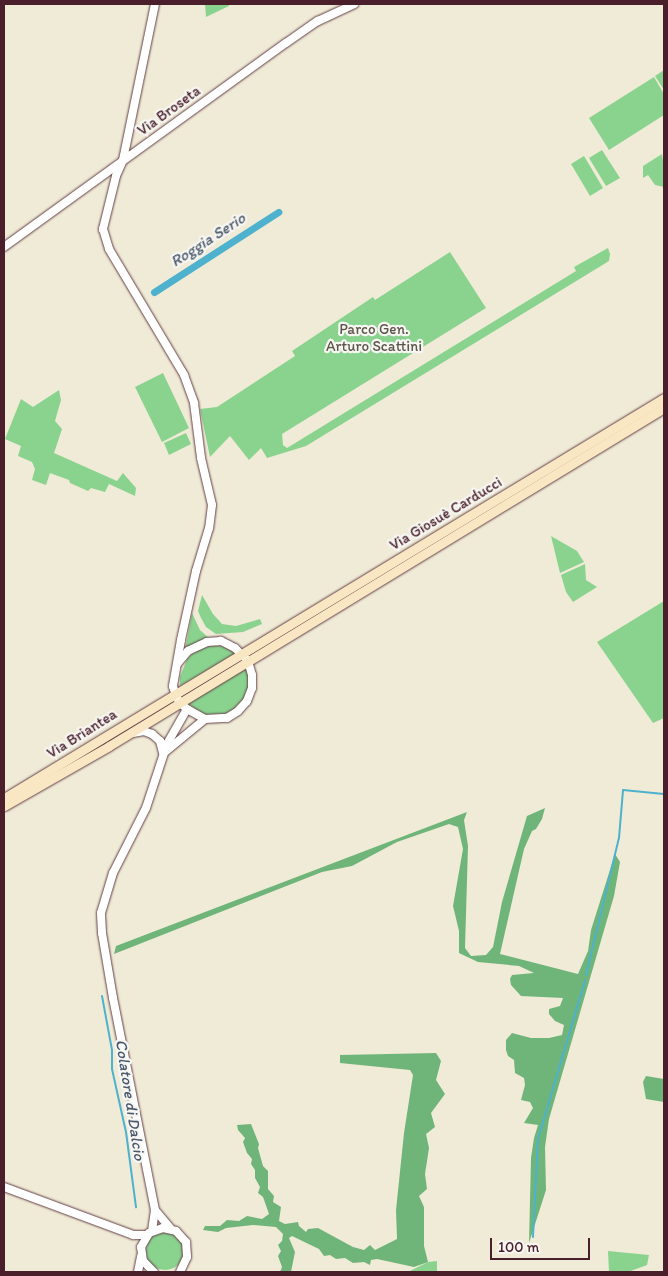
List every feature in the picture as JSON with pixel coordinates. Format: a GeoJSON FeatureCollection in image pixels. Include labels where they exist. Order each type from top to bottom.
{"type":"FeatureCollection","features":[{"type":"Feature","properties":{"kind":"main road","name":"Via Giosuè Carducci"},"geometry":{"type":"LineString","coordinates":[[179,702],[245,657],[664,398]]}},
{"type":"Feature","properties":{"kind":"main road","name":"Via Giosuè Carducci"},"geometry":{"type":"LineString","coordinates":[[175,693],[245,657],[664,408]]}},
{"type":"Feature","properties":{"kind":"main road","name":"Via Briantea"},"geometry":{"type":"LineString","coordinates":[[4,798],[175,693]]}},
{"type":"Feature","properties":{"kind":"main road","name":"Via Briantea"},"geometry":{"type":"LineString","coordinates":[[4,806],[179,702]]}},
{"type":"Feature","properties":{"kind":"street"},"geometry":{"type":"LineString","coordinates":[[155,4],[123,160],[116,176],[103,229],[109,250],[184,375],[194,404],[201,458],[212,506],[181,640],[173,686],[175,693],[179,702],[204,719],[227,718],[238,711],[247,701],[252,688],[252,675],[245,657],[221,641],[206,642],[188,651],[178,663]]}},
{"type":"Feature","properties":{"kind":"street","name":"Via Broseta"},"geometry":{"type":"LineString","coordinates":[[4,247],[286,43],[318,22],[354,4]]}},
{"type":"Feature","properties":{"kind":"street"},"geometry":{"type":"LineString","coordinates":[[194,612],[202,554]]}},
{"type":"Feature","properties":{"kind":"street"},"geometry":{"type":"LineString","coordinates":[[138,1272],[141,1252],[150,1233],[155,1210],[112,991],[102,933],[102,913],[113,873],[146,808],[167,744],[187,709]]}},
{"type":"Feature","properties":{"kind":"street"},"geometry":{"type":"LineString","coordinates":[[164,754],[204,719]]}},
{"type":"Feature","properties":{"kind":"street","name":"Via Briantea"},"geometry":{"type":"LineString","coordinates":[[128,734],[144,730],[152,734],[160,741],[164,754]]}},
{"type":"Feature","properties":{"kind":"street"},"geometry":{"type":"LineString","coordinates":[[4,1187],[133,1235],[150,1233],[159,1228],[171,1229]]}},
{"type":"Feature","properties":{"kind":"street"},"geometry":{"type":"LineString","coordinates":[[155,1210],[171,1229],[180,1234],[186,1242],[188,1254],[180,1272]]}},
{"type":"Feature","properties":{"kind":"street"},"geometry":{"type":"LineString","coordinates":[[133,1235],[145,1264],[152,1272]]}},
{"type":"Feature","properties":{"kind":"street"},"geometry":{"type":"LineString","coordinates":[[175,1272],[184,1264]]}},
{"type":"Feature","properties":{"kind":"green space"},"geometry":{"type":"Polygon","coordinates":[[[205,4],[229,4],[229,6],[206,17],[205,4]]]}},
{"type":"Feature","properties":{"kind":"green space"},"geometry":{"type":"Polygon","coordinates":[[[664,70],[664,90],[655,76],[664,70]]]}},
{"type":"Feature","properties":{"kind":"green space"},"geometry":{"type":"Polygon","coordinates":[[[654,77],[664,94],[664,115],[609,150],[589,118],[654,77]]]}},
{"type":"Feature","properties":{"kind":"green space"},"geometry":{"type":"Polygon","coordinates":[[[602,150],[620,178],[606,186],[589,158],[602,150]]]}},
{"type":"Feature","properties":{"kind":"green space"},"geometry":{"type":"Polygon","coordinates":[[[662,154],[664,187],[655,185],[648,175],[643,178],[643,166],[662,154]]]}},
{"type":"Feature","properties":{"kind":"green space"},"geometry":{"type":"Polygon","coordinates":[[[584,156],[603,188],[590,196],[571,164],[584,156]]]}},
{"type":"Feature","properties":{"kind":"green space","name":"Parco Gen. Arturo Scattini"},"geometry":{"type":"Polygon","coordinates":[[[608,248],[610,254],[609,261],[306,446],[267,458],[261,448],[249,460],[230,436],[210,457],[200,409],[217,407],[295,356],[292,351],[373,297],[375,300],[450,252],[486,308],[282,434],[283,445],[287,448],[576,271],[574,267],[608,248]]]}},
{"type":"Feature","properties":{"kind":"green space"},"geometry":{"type":"Polygon","coordinates":[[[163,373],[189,428],[162,442],[135,387],[163,373]]]}},
{"type":"Feature","properties":{"kind":"green space"},"geometry":{"type":"Polygon","coordinates":[[[59,390],[61,400],[55,421],[62,429],[54,453],[117,481],[123,473],[136,488],[135,496],[109,484],[105,492],[91,488],[88,491],[70,483],[69,480],[50,473],[46,485],[32,480],[35,469],[32,462],[18,456],[21,446],[5,439],[21,399],[33,407],[59,390]]]}},
{"type":"Feature","properties":{"kind":"green space"},"geometry":{"type":"Polygon","coordinates":[[[186,433],[191,444],[169,455],[164,443],[186,433]]]}},
{"type":"Feature","properties":{"kind":"green space"},"geometry":{"type":"Polygon","coordinates":[[[551,536],[577,551],[584,562],[560,573],[551,536]]]}},
{"type":"Feature","properties":{"kind":"green space"},"geometry":{"type":"Polygon","coordinates":[[[585,564],[586,580],[597,587],[573,602],[566,592],[561,575],[585,564]]]}},
{"type":"Feature","properties":{"kind":"green space"},"geometry":{"type":"Polygon","coordinates":[[[202,595],[213,614],[222,624],[236,626],[260,619],[262,624],[243,632],[216,634],[206,627],[198,611],[202,595]]]}},
{"type":"Feature","properties":{"kind":"green space"},"geometry":{"type":"Polygon","coordinates":[[[664,601],[664,718],[653,723],[597,642],[664,601]]]}},
{"type":"Feature","properties":{"kind":"green space"},"geometry":{"type":"Polygon","coordinates":[[[192,613],[200,630],[210,639],[197,642],[185,651],[192,613]]]}},
{"type":"Feature","properties":{"kind":"green space"},"geometry":{"type":"Polygon","coordinates":[[[211,645],[222,646],[238,652],[180,686],[180,677],[187,659],[195,651],[211,645]]]}},
{"type":"Feature","properties":{"kind":"green space"},"geometry":{"type":"Polygon","coordinates":[[[248,666],[250,681],[244,701],[230,713],[213,716],[203,714],[187,703],[248,666]]]}},
{"type":"Feature","properties":{"kind":"green space"},"geometry":{"type":"Polygon","coordinates":[[[545,808],[542,819],[536,829],[532,831],[524,849],[500,954],[578,974],[588,951],[591,930],[615,854],[620,862],[614,896],[549,1119],[545,1147],[546,1190],[529,1243],[531,1158],[538,1125],[524,1123],[533,1108],[530,1102],[521,1100],[525,1085],[524,1078],[515,1073],[514,1060],[508,1056],[506,1050],[506,1040],[512,1033],[531,1038],[549,1038],[562,1035],[564,1025],[555,1021],[549,1014],[549,1009],[560,1006],[563,998],[521,996],[511,985],[510,979],[512,975],[534,973],[519,966],[478,962],[459,953],[459,931],[453,906],[463,849],[458,827],[449,824],[397,842],[352,866],[322,872],[114,954],[116,946],[467,812],[464,820],[468,846],[465,948],[471,956],[486,955],[493,947],[502,902],[527,816],[545,808]]]}},
{"type":"Feature","properties":{"kind":"green space"},"geometry":{"type":"Polygon","coordinates":[[[436,1053],[441,1061],[436,1080],[445,1094],[431,1113],[435,1127],[426,1134],[429,1148],[425,1174],[427,1189],[419,1196],[424,1207],[424,1246],[428,1262],[414,1267],[377,1259],[371,1260],[370,1265],[364,1262],[353,1263],[345,1258],[336,1259],[330,1255],[324,1256],[319,1249],[292,1236],[289,1238],[295,1252],[291,1272],[280,1272],[282,1267],[278,1256],[281,1251],[278,1245],[282,1241],[283,1234],[276,1227],[253,1225],[226,1228],[218,1232],[203,1230],[205,1226],[220,1226],[227,1220],[239,1221],[247,1216],[262,1219],[269,1214],[263,1197],[258,1193],[260,1187],[255,1178],[255,1170],[251,1164],[252,1159],[247,1153],[243,1142],[245,1138],[238,1130],[237,1125],[251,1124],[259,1144],[258,1148],[263,1166],[268,1171],[268,1189],[274,1196],[273,1202],[281,1207],[279,1221],[285,1224],[298,1222],[299,1226],[306,1232],[308,1229],[318,1228],[353,1247],[364,1250],[370,1245],[375,1250],[397,1239],[396,1210],[404,1133],[413,1075],[410,1070],[340,1063],[340,1055],[436,1053]]]}},
{"type":"Feature","properties":{"kind":"green space"},"geometry":{"type":"Polygon","coordinates":[[[646,1076],[664,1079],[664,1102],[646,1099],[643,1082],[646,1076]]]}},
{"type":"Feature","properties":{"kind":"green space"},"geometry":{"type":"Polygon","coordinates":[[[165,1232],[178,1238],[184,1251],[178,1264],[165,1270],[152,1264],[146,1251],[152,1238],[165,1232]]]}},
{"type":"Feature","properties":{"kind":"green space"},"geometry":{"type":"Polygon","coordinates":[[[608,1251],[649,1255],[647,1265],[628,1272],[609,1272],[608,1251]]]}},
{"type":"Feature","properties":{"kind":"green space"},"geometry":{"type":"Polygon","coordinates":[[[437,1261],[437,1272],[408,1272],[428,1262],[437,1261]]]}},
{"type":"Feature","properties":{"kind":"waterway","name":"Roggia Serio"},"geometry":{"type":"LineString","coordinates":[[154,292],[278,212]]}},
{"type":"Feature","properties":{"kind":"waterway"},"geometry":{"type":"LineString","coordinates":[[586,975],[619,838],[623,790],[664,794]]}},
{"type":"Feature","properties":{"kind":"waterway"},"geometry":{"type":"LineString","coordinates":[[533,1237],[538,1139],[585,980]]}},
{"type":"Feature","properties":{"kind":"waterway","name":"Colatore di Dalcio"},"geometry":{"type":"LineString","coordinates":[[102,996],[112,1050],[112,1069],[126,1132],[136,1207]]}}]}
